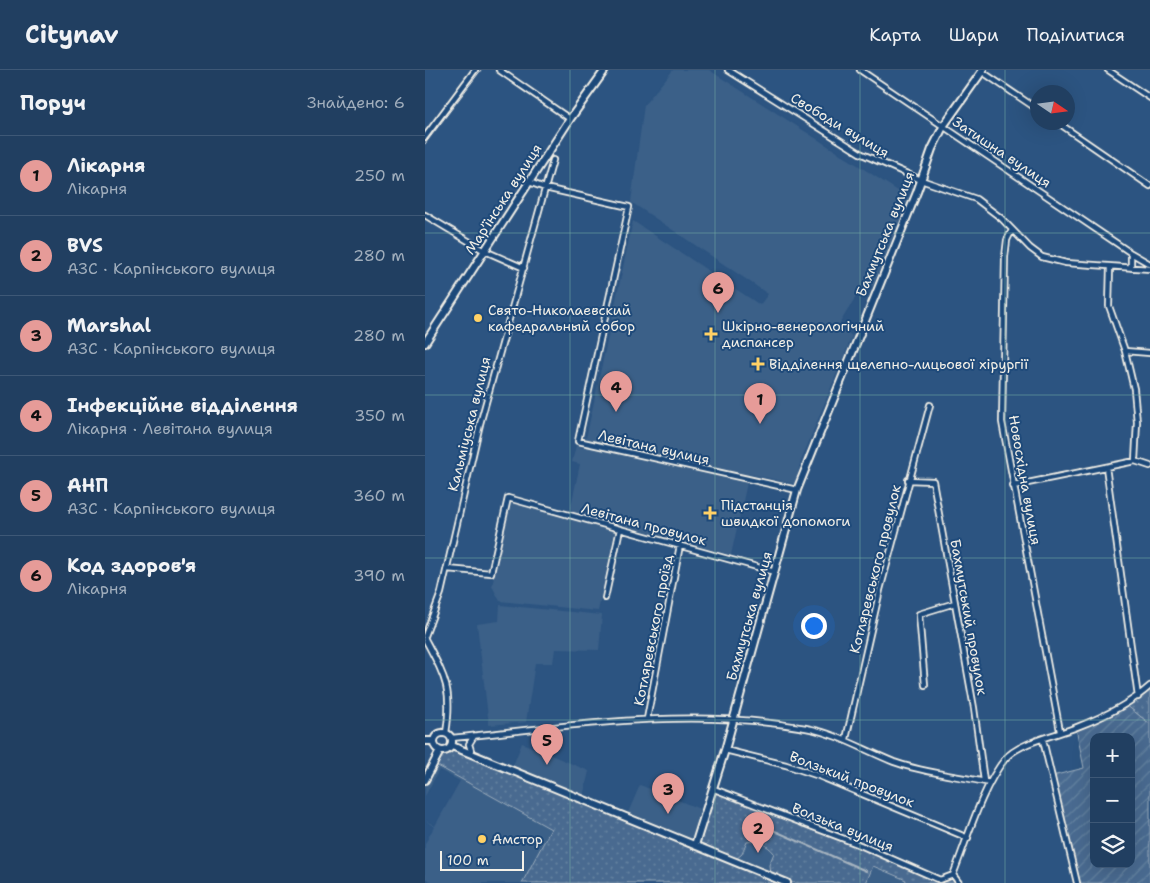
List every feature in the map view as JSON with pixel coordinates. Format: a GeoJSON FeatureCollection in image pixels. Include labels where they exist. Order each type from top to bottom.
{"type":"FeatureCollection","features":[{"type":"Feature","properties":{"kind":"street"},"geometry":{"type":"LineString","coordinates":[[425,137],[475,70]]}},
{"type":"Feature","properties":{"kind":"street"},"geometry":{"type":"LineString","coordinates":[[499,70],[570,119]]}},
{"type":"Feature","properties":{"kind":"street","name":"Мар'їнська вулиця"},"geometry":{"type":"LineString","coordinates":[[425,343],[570,119],[605,70]]}},
{"type":"Feature","properties":{"kind":"street","name":"Свободи вулиця"},"geometry":{"type":"LineString","coordinates":[[728,70],[860,153],[921,180],[977,200],[996,214],[1030,248],[1042,257],[1066,263],[1131,268]]}},
{"type":"Feature","properties":{"kind":"street","name":"Затишна вулиця"},"geometry":{"type":"LineString","coordinates":[[860,70],[1150,264]]}},
{"type":"Feature","properties":{"kind":"street"},"geometry":{"type":"LineString","coordinates":[[1108,70],[1150,98]]}},
{"type":"Feature","properties":{"kind":"street"},"geometry":{"type":"LineString","coordinates":[[981,71],[1030,104]]}},
{"type":"Feature","properties":{"kind":"street","name":"Бахмутська вулиця"},"geometry":{"type":"LineString","coordinates":[[695,846],[714,789],[797,490],[944,125],[981,71]]}},
{"type":"Feature","properties":{"kind":"street"},"geometry":{"type":"LineString","coordinates":[[1069,130],[1150,186]]}},
{"type":"Feature","properties":{"kind":"street","name":"Кальміуська вулиця"},"geometry":{"type":"LineString","coordinates":[[449,736],[450,710],[448,685],[425,637],[437,606],[447,569],[480,424],[553,160]]}},
{"type":"Feature","properties":{"kind":"street","name":"Левітана вулиця"},"geometry":{"type":"LineString","coordinates":[[529,182],[545,188],[629,207],[578,441],[797,490]]}},
{"type":"Feature","properties":{"kind":"street"},"geometry":{"type":"LineString","coordinates":[[425,215],[485,251],[523,268]]}},
{"type":"Feature","properties":{"kind":"street","name":"Новосхідна вулиця"},"geometry":{"type":"LineString","coordinates":[[1012,230],[1006,244],[1005,257],[1002,422],[1060,732]]}},
{"type":"Feature","properties":{"kind":"street"},"geometry":{"type":"LineString","coordinates":[[1131,253],[1131,268],[1150,269]]}},
{"type":"Feature","properties":{"kind":"street"},"geometry":{"type":"LineString","coordinates":[[1109,267],[1109,306],[1125,351],[1136,406],[1135,461]]}},
{"type":"Feature","properties":{"kind":"street"},"geometry":{"type":"LineString","coordinates":[[1125,351],[1150,354]]}},
{"type":"Feature","properties":{"kind":"street","name":"Котляревського провулок"},"geometry":{"type":"LineString","coordinates":[[846,740],[908,480],[930,405]]}},
{"type":"Feature","properties":{"kind":"street"},"geometry":{"type":"LineString","coordinates":[[1013,486],[1135,461],[1150,466]]}},
{"type":"Feature","properties":{"kind":"street"},"geometry":{"type":"LineString","coordinates":[[1106,467],[1138,697]]}},
{"type":"Feature","properties":{"kind":"street","name":"Бахмутський провулок"},"geometry":{"type":"LineString","coordinates":[[908,480],[933,481],[974,708],[984,781]]}},
{"type":"Feature","properties":{"kind":"street","name":"Левітана провулок"},"geometry":{"type":"LineString","coordinates":[[447,569],[491,573],[508,498],[775,572]]}},
{"type":"Feature","properties":{"kind":"street"},"geometry":{"type":"LineString","coordinates":[[605,598],[620,529]]}},
{"type":"Feature","properties":{"kind":"street","name":"Котляревського проїзд"},"geometry":{"type":"LineString","coordinates":[[647,719],[680,545]]}},
{"type":"Feature","properties":{"kind":"street"},"geometry":{"type":"LineString","coordinates":[[925,685],[919,614],[955,603]]}},
{"type":"Feature","properties":{"kind":"street"},"geometry":{"type":"LineString","coordinates":[[959,883],[953,874],[990,782],[1005,759],[1013,752],[1096,719],[1138,697],[1150,686]]}},
{"type":"Feature","properties":{"kind":"street"},"geometry":{"type":"LineString","coordinates":[[452,746],[447,751],[440,751],[435,747],[434,741],[439,734],[474,736],[647,719],[733,720],[807,728],[846,740],[908,766],[990,782]]}},
{"type":"Feature","properties":{"kind":"street"},"geometry":{"type":"LineString","coordinates":[[449,736],[452,746]]}},
{"type":"Feature","properties":{"kind":"street"},"geometry":{"type":"LineString","coordinates":[[472,754],[469,744],[474,736]]}},
{"type":"Feature","properties":{"kind":"street"},"geometry":{"type":"LineString","coordinates":[[1043,740],[1077,883]]}},
{"type":"Feature","properties":{"kind":"street"},"geometry":{"type":"LineString","coordinates":[[425,741],[434,741]]}},
{"type":"Feature","properties":{"kind":"street"},"geometry":{"type":"LineString","coordinates":[[452,746],[787,883]]}},
{"type":"Feature","properties":{"kind":"street","name":"Волзький провулок"},"geometry":{"type":"LineString","coordinates":[[725,750],[819,776],[968,838]]}},
{"type":"Feature","properties":{"kind":"street"},"geometry":{"type":"LineString","coordinates":[[425,780],[440,751]]}},
{"type":"Feature","properties":{"kind":"street","name":"Волзька вулиця"},"geometry":{"type":"LineString","coordinates":[[714,789],[860,844],[940,880],[953,874]]}},
{"type":"Feature","properties":{"kind":"shaded area"},"geometry":{"type":"Polygon","coordinates":[[[673,70],[709,70],[909,198],[873,286],[868,283],[863,289],[861,288],[838,326],[852,336],[801,461],[795,484],[749,474],[731,555],[570,511],[580,464],[572,462],[576,446],[584,448],[633,221],[760,305],[768,294],[631,202],[644,105],[673,70]]]}},
{"type":"Feature","properties":{"kind":"shaded area"},"geometry":{"type":"Polygon","coordinates":[[[511,503],[615,531],[598,611],[500,601],[492,586],[511,503]]]}},
{"type":"Feature","properties":{"kind":"shaded area"},"geometry":{"type":"Polygon","coordinates":[[[500,605],[602,615],[599,650],[555,649],[553,663],[535,663],[526,722],[489,725],[477,624],[499,621],[500,605]]]}},
{"type":"Feature","properties":{"kind":"shaded area"},"geometry":{"type":"Polygon","coordinates":[[[1150,686],[1150,724],[1126,705],[1150,686]]]}},
{"type":"Feature","properties":{"kind":"shaded area"},"geometry":{"type":"Polygon","coordinates":[[[1126,705],[1150,724],[1150,883],[1077,883],[1052,776],[1084,768],[1076,728],[1126,705]]]}},
{"type":"Feature","properties":{"kind":"shaded area"},"geometry":{"type":"Polygon","coordinates":[[[522,743],[589,771],[583,797],[512,768],[522,743]]]}},
{"type":"Feature","properties":{"kind":"shaded area"},"geometry":{"type":"Polygon","coordinates":[[[454,749],[780,883],[522,883],[551,829],[436,765],[441,755],[449,754],[454,749]]]}},
{"type":"Feature","properties":{"kind":"shaded area","name":"Амстор"},"geometry":{"type":"Polygon","coordinates":[[[436,765],[552,829],[522,883],[433,883],[425,878],[425,844],[434,827],[425,820],[435,826],[460,781],[439,770],[425,796],[425,785],[436,765]]]}},
{"type":"Feature","properties":{"kind":"shaded area"},"geometry":{"type":"Polygon","coordinates":[[[640,785],[705,811],[694,843],[627,815],[640,785]]]}},
{"type":"Feature","properties":{"kind":"shaded area"},"geometry":{"type":"Polygon","coordinates":[[[717,790],[860,845],[940,880],[953,875],[959,883],[905,883],[906,880],[873,866],[866,883],[792,883],[770,874],[769,865],[774,853],[762,844],[747,842],[742,854],[735,860],[699,845],[717,790]]]}},
{"type":"Feature","properties":{"kind":"shaded area"},"geometry":{"type":"Polygon","coordinates":[[[754,841],[770,847],[774,853],[769,865],[770,874],[735,860],[742,854],[747,842],[754,841]]]}},
{"type":"Feature","properties":{"kind":"shaded area"},"geometry":{"type":"Polygon","coordinates":[[[873,866],[906,880],[905,883],[866,883],[873,866]]]}},
{"type":"Feature","properties":{"kind":"waterway"},"geometry":{"type":"LineString","coordinates":[[750,820],[866,871]]}},
{"type":"Feature","properties":{"kind":"tram line"},"geometry":{"type":"LineString","coordinates":[[425,144],[481,70]]}},
{"type":"Feature","properties":{"kind":"place","name":"Код здоров'я"},"geometry":{"type":"Point","coordinates":[718,313]}},
{"type":"Feature","properties":{"kind":"place","name":"Свято-Николаевский кафедральный собор"},"geometry":{"type":"Point","coordinates":[478,318]}},
{"type":"Feature","properties":{"kind":"place","name":"Шкірно-венерологічний диспансер"},"geometry":{"type":"Point","coordinates":[711,334]}},
{"type":"Feature","properties":{"kind":"place","name":"Відділення щелепно-лицьової хірургії"},"geometry":{"type":"Point","coordinates":[758,364]}},
{"type":"Feature","properties":{"kind":"place","name":"Інфекційне відділення"},"geometry":{"type":"Point","coordinates":[616,412]}},
{"type":"Feature","properties":{"kind":"place","name":"Лікарня"},"geometry":{"type":"Point","coordinates":[760,424]}},
{"type":"Feature","properties":{"kind":"place","name":"Підстанція швидкої допомоги"},"geometry":{"type":"Point","coordinates":[710,513]}},
{"type":"Feature","properties":{"kind":"place","name":"АНП"},"geometry":{"type":"Point","coordinates":[547,765]}},
{"type":"Feature","properties":{"kind":"place","name":"Marshal"},"geometry":{"type":"Point","coordinates":[668,814]}},
{"type":"Feature","properties":{"kind":"place","name":"Амстор"},"geometry":{"type":"Point","coordinates":[482,839]}},
{"type":"Feature","properties":{"kind":"place","name":"BVS"},"geometry":{"type":"Point","coordinates":[758,853]}}]}
